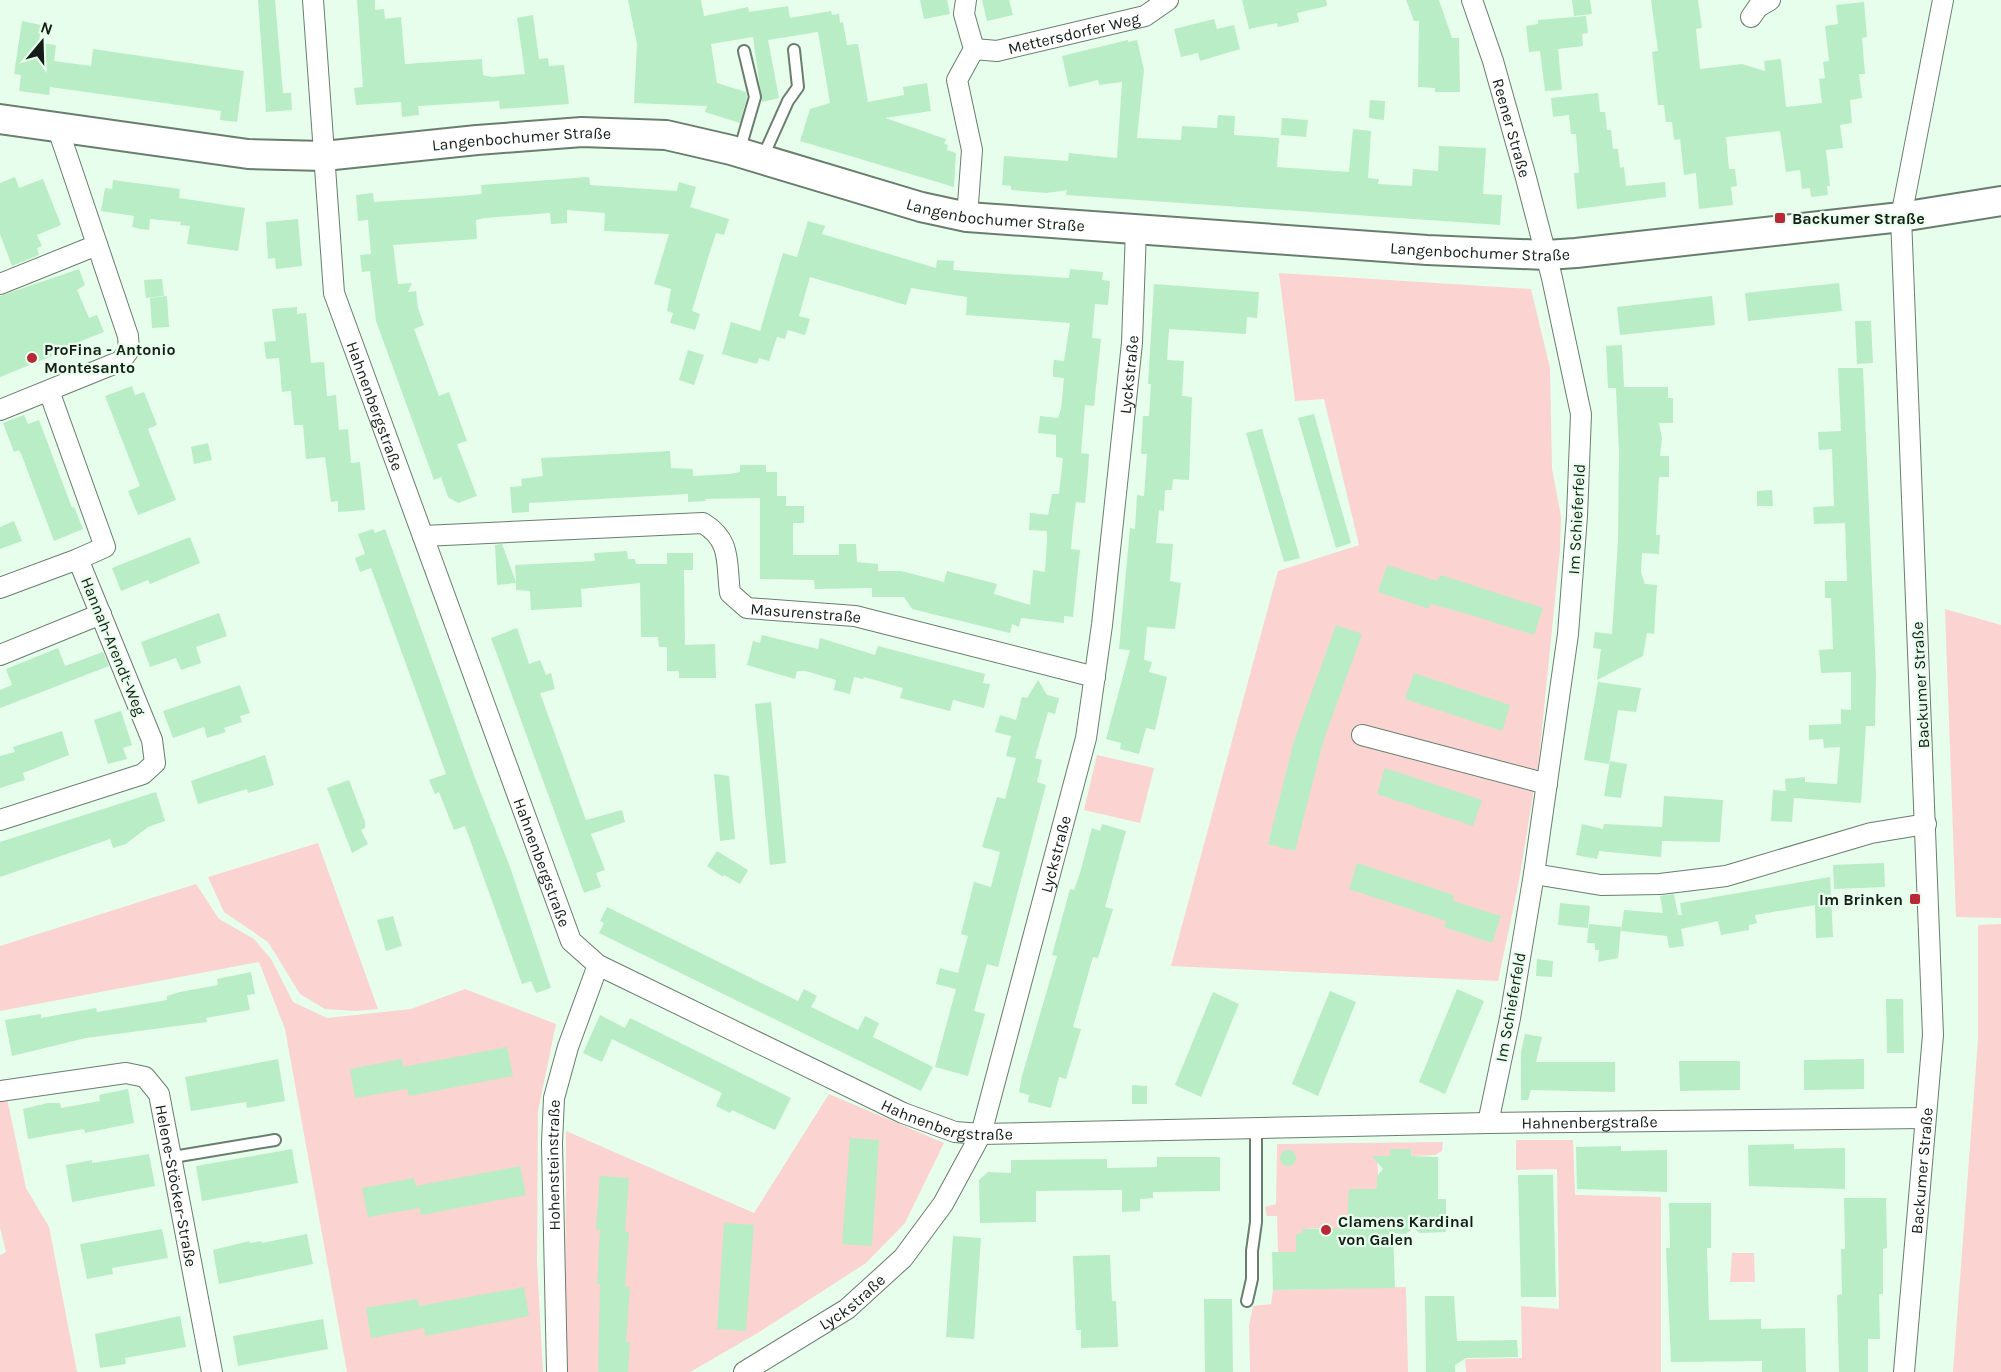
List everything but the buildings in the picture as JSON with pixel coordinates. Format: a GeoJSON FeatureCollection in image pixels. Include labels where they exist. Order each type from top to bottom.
{"type":"FeatureCollection","features":[{"type":"Feature","properties":{"kind":"street","name":"Hahnenbergstraße"},"geometry":{"type":"LineString","coordinates":[[313,0],[334,293],[571,941],[598,965],[903,1113],[955,1132],[981,1134],[1488,1123],[1925,1118]]}},
{"type":"Feature","properties":{"kind":"street"},"geometry":{"type":"LineString","coordinates":[[966,0],[964,14],[974,49],[957,80],[972,150],[968,217]]}},
{"type":"Feature","properties":{"kind":"street","name":"Mettersdorfer Weg"},"geometry":{"type":"LineString","coordinates":[[974,49],[997,51],[1145,16],[1168,0]]}},
{"type":"Feature","properties":{"kind":"street","name":"Reener Straße"},"geometry":{"type":"LineString","coordinates":[[1472,0],[1493,61],[1546,255]]}},
{"type":"Feature","properties":{"kind":"street"},"geometry":{"type":"LineString","coordinates":[[1751,17],[1758,7],[1770,0]]}},
{"type":"Feature","properties":{"kind":"street","name":"Backumer Straße"},"geometry":{"type":"LineString","coordinates":[[1904,1372],[1933,1035],[1901,217],[1943,0]]}},
{"type":"Feature","properties":{"kind":"street","name":"Langenbochumer Straße"},"geometry":{"type":"LineString","coordinates":[[0,118],[248,154],[324,156],[477,140],[612,132],[666,135],[751,156],[921,207],[968,217],[1427,250],[1546,255],[1901,217],[2001,201]]}},
{"type":"Feature","properties":{"kind":"street"},"geometry":{"type":"LineString","coordinates":[[0,410],[121,361],[129,350],[128,336],[57,126]]}},
{"type":"Feature","properties":{"kind":"street","name":"Lyckstraße"},"geometry":{"type":"LineString","coordinates":[[756,1369],[847,1309],[903,1258],[943,1204],[981,1134],[1086,738],[1095,677],[1132,343],[1136,229]]}},
{"type":"Feature","properties":{"kind":"street"},"geometry":{"type":"LineString","coordinates":[[0,284],[97,245]]}},
{"type":"Feature","properties":{"kind":"street","name":"Im Schieferfeld"},"geometry":{"type":"LineString","coordinates":[[1488,1123],[1510,1018],[1534,874],[1568,634],[1577,516],[1581,414],[1546,255]]}},
{"type":"Feature","properties":{"kind":"street","name":"Hannah-Arendt-Weg"},"geometry":{"type":"LineString","coordinates":[[0,820],[143,774],[155,763],[152,740],[78,559],[105,548],[49,391]]}},
{"type":"Feature","properties":{"kind":"street","name":"Masurenstraße"},"geometry":{"type":"LineString","coordinates":[[423,536],[703,524],[717,532],[724,540],[729,593],[747,608],[855,616],[1095,677]]}},
{"type":"Feature","properties":{"kind":"street"},"geometry":{"type":"LineString","coordinates":[[0,588],[78,559]]}},
{"type":"Feature","properties":{"kind":"street"},"geometry":{"type":"LineString","coordinates":[[0,655],[101,614]]}},
{"type":"Feature","properties":{"kind":"street"},"geometry":{"type":"LineString","coordinates":[[1362,735],[1547,784]]}},
{"type":"Feature","properties":{"kind":"street"},"geometry":{"type":"LineString","coordinates":[[1534,874],[1601,885],[1660,884],[1726,876],[1871,833],[1926,824]]}},
{"type":"Feature","properties":{"kind":"street","name":"Hohensteinstraße"},"geometry":{"type":"LineString","coordinates":[[557,1372],[552,1143],[554,1098],[568,1047],[598,965]]}},
{"type":"Feature","properties":{"kind":"street","name":"Helene-Stöcker-Straße"},"geometry":{"type":"LineString","coordinates":[[0,1091],[126,1073],[145,1077],[159,1094],[173,1157],[212,1372]]}},
{"type":"Feature","properties":{"kind":"lane"},"geometry":{"type":"LineString","coordinates":[[751,156],[798,87],[794,50]]}},
{"type":"Feature","properties":{"kind":"lane"},"geometry":{"type":"LineString","coordinates":[[744,51],[755,97],[751,156]]}},
{"type":"Feature","properties":{"kind":"lane"},"geometry":{"type":"LineString","coordinates":[[1247,1301],[1252,1279],[1252,1251],[1256,1222],[1256,1128]]}},
{"type":"Feature","properties":{"kind":"lane"},"geometry":{"type":"LineString","coordinates":[[173,1157],[275,1140]]}},
{"type":"Feature","properties":{"kind":"shaded area"},"geometry":{"type":"Polygon","coordinates":[[[1279,273],[1531,289],[1550,368],[1552,469],[1561,516],[1560,550],[1539,758],[1519,881],[1498,981],[1171,966],[1278,571],[1359,545],[1324,399],[1295,401],[1279,273]]]}},
{"type":"Feature","properties":{"kind":"shaded area"},"geometry":{"type":"Polygon","coordinates":[[[1945,609],[2001,625],[2001,918],[1956,917],[1945,609]]]}},
{"type":"Feature","properties":{"kind":"shaded area"},"geometry":{"type":"Polygon","coordinates":[[[1097,755],[1154,768],[1140,823],[1084,810],[1097,755]]]}},
{"type":"Feature","properties":{"kind":"shaded area"},"geometry":{"type":"Polygon","coordinates":[[[318,843],[378,1009],[355,1011],[325,1009],[300,994],[268,942],[224,912],[208,877],[318,843]]]}},
{"type":"Feature","properties":{"kind":"shaded area"},"geometry":{"type":"Polygon","coordinates":[[[196,884],[219,919],[254,939],[271,959],[293,1002],[327,1018],[411,1009],[465,989],[556,1024],[538,1111],[537,1262],[543,1372],[347,1372],[285,1029],[259,962],[0,1011],[0,946],[196,884]]]}},
{"type":"Feature","properties":{"kind":"shaded area"},"geometry":{"type":"Polygon","coordinates":[[[2001,924],[2001,1372],[1953,1372],[1978,1040],[1978,925],[2001,924]]]}},
{"type":"Feature","properties":{"kind":"shaded area"},"geometry":{"type":"Polygon","coordinates":[[[6,1094],[26,1188],[49,1227],[77,1372],[0,1372],[0,1255],[6,1252],[0,1227],[0,1095],[6,1094]]]}},
{"type":"Feature","properties":{"kind":"shaded area"},"geometry":{"type":"Polygon","coordinates":[[[829,1094],[944,1143],[905,1223],[866,1263],[761,1331],[690,1372],[565,1372],[566,1131],[754,1213],[829,1094]]]}},
{"type":"Feature","properties":{"kind":"shaded area"},"geometry":{"type":"Polygon","coordinates":[[[1516,1140],[1573,1140],[1575,1195],[1661,1197],[1661,1372],[1466,1372],[1465,1359],[1522,1358],[1521,1306],[1559,1309],[1557,1169],[1516,1170],[1516,1140]]]}},
{"type":"Feature","properties":{"kind":"shaded area"},"geometry":{"type":"Polygon","coordinates":[[[1443,1142],[1442,1151],[1435,1155],[1411,1156],[1412,1150],[1390,1149],[1390,1156],[1377,1158],[1379,1189],[1350,1189],[1347,1233],[1323,1233],[1322,1228],[1303,1229],[1302,1233],[1296,1235],[1296,1252],[1278,1252],[1277,1216],[1267,1216],[1265,1207],[1276,1204],[1277,1144],[1443,1142]]]}},
{"type":"Feature","properties":{"kind":"shaded area"},"geometry":{"type":"Polygon","coordinates":[[[1732,1253],[1754,1253],[1755,1282],[1730,1282],[1732,1253]]]}},
{"type":"Feature","properties":{"kind":"shaded area"},"geometry":{"type":"Polygon","coordinates":[[[1406,1287],[1408,1372],[1250,1372],[1249,1326],[1253,1306],[1271,1304],[1273,1290],[1406,1287]]]}},
{"type":"Feature","properties":{"kind":"place","name":"Backumer Straße"},"geometry":{"type":"Point","coordinates":[1780,218]}},
{"type":"Feature","properties":{"kind":"place","name":"ProFina - Antonio Montesanto"},"geometry":{"type":"Point","coordinates":[32,358]}},
{"type":"Feature","properties":{"kind":"place","name":"Im Brinken"},"geometry":{"type":"Point","coordinates":[1915,899]}},
{"type":"Feature","properties":{"kind":"place","name":"Clamens Kardinal von Galen"},"geometry":{"type":"Point","coordinates":[1326,1230]}}]}
